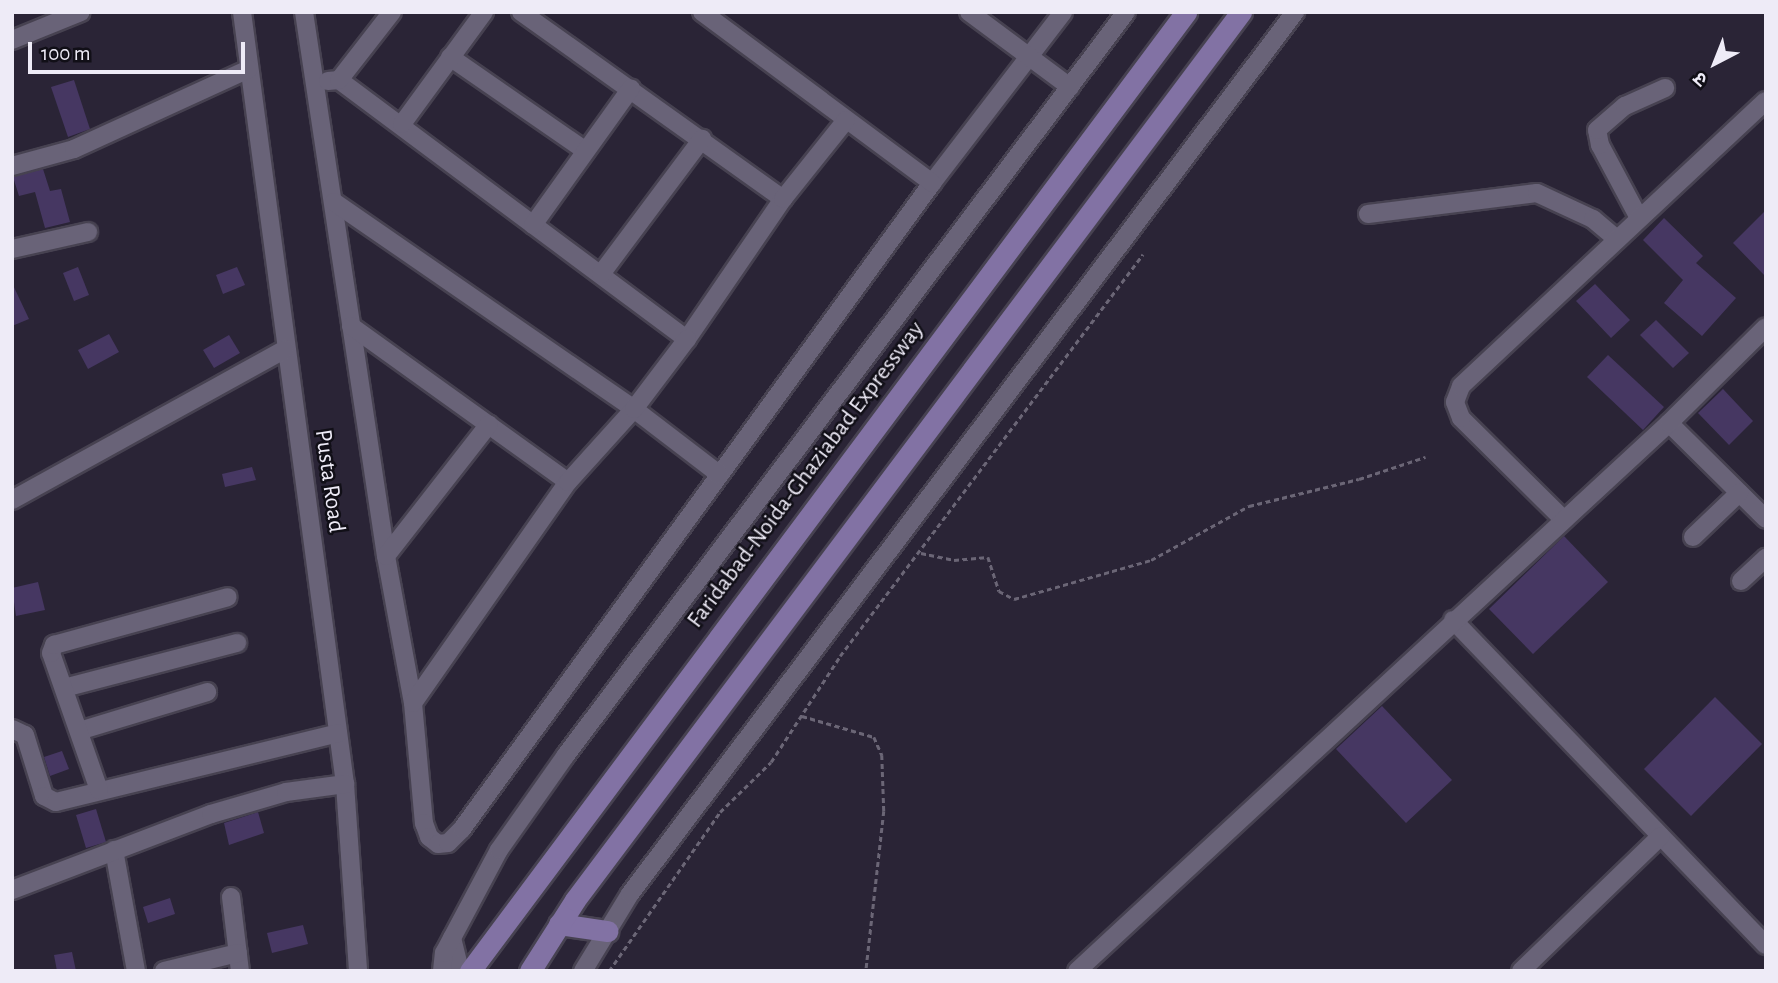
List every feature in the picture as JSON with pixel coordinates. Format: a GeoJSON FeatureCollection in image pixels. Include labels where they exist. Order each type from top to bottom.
{"type":"FeatureCollection","features":[{"type":"Feature","properties":{"kind":"main road","name":"Faridabad-Noida-Ghaziabad Expressway"},"geometry":{"type":"LineString","coordinates":[[470,971],[1186,12]]}},
{"type":"Feature","properties":{"kind":"main road"},"geometry":{"type":"LineString","coordinates":[[530,971],[559,924],[1241,12]]}},
{"type":"Feature","properties":{"kind":"main road"},"geometry":{"type":"LineString","coordinates":[[559,924],[607,931]]}},
{"type":"Feature","properties":{"kind":"street"},"geometry":{"type":"LineString","coordinates":[[12,40],[81,12]]}},
{"type":"Feature","properties":{"kind":"street","name":"Pusta Road"},"geometry":{"type":"LineString","coordinates":[[242,12],[345,784],[359,964],[376,971]]}},
{"type":"Feature","properties":{"kind":"street"},"geometry":{"type":"LineString","coordinates":[[303,12],[386,556],[413,703],[424,823],[429,837],[438,844],[447,842],[462,829],[932,183],[1063,12]]}},
{"type":"Feature","properties":{"kind":"street"},"geometry":{"type":"LineString","coordinates":[[314,84],[339,80],[392,12]]}},
{"type":"Feature","properties":{"kind":"street"},"geometry":{"type":"LineString","coordinates":[[402,124],[484,12]]}},
{"type":"Feature","properties":{"kind":"street"},"geometry":{"type":"LineString","coordinates":[[521,12],[783,199]]}},
{"type":"Feature","properties":{"kind":"street"},"geometry":{"type":"LineString","coordinates":[[702,12],[932,183]]}},
{"type":"Feature","properties":{"kind":"street"},"geometry":{"type":"LineString","coordinates":[[969,12],[1070,87]]}},
{"type":"Feature","properties":{"kind":"street"},"geometry":{"type":"LineString","coordinates":[[442,971],[452,938],[499,850],[566,755],[1126,12]]}},
{"type":"Feature","properties":{"kind":"street"},"geometry":{"type":"LineString","coordinates":[[583,971],[607,931],[1294,12]]}},
{"type":"Feature","properties":{"kind":"street"},"geometry":{"type":"LineString","coordinates":[[450,57],[586,151]]}},
{"type":"Feature","properties":{"kind":"street"},"geometry":{"type":"LineString","coordinates":[[12,166],[74,149],[249,69]]}},
{"type":"Feature","properties":{"kind":"street"},"geometry":{"type":"LineString","coordinates":[[339,80],[402,124],[687,339]]}},
{"type":"Feature","properties":{"kind":"street"},"geometry":{"type":"LineString","coordinates":[[533,225],[631,88]]}},
{"type":"Feature","properties":{"kind":"street"},"geometry":{"type":"LineString","coordinates":[[1639,218],[1600,145],[1597,130],[1625,106],[1665,88]]}},
{"type":"Feature","properties":{"kind":"street"},"geometry":{"type":"LineString","coordinates":[[1562,518],[1461,418],[1455,402],[1461,386],[1475,369],[1766,100]]}},
{"type":"Feature","properties":{"kind":"street"},"geometry":{"type":"LineString","coordinates":[[413,703],[568,482],[634,409],[687,339],[783,199],[846,120]]}},
{"type":"Feature","properties":{"kind":"street"},"geometry":{"type":"LineString","coordinates":[[601,274],[702,139]]}},
{"type":"Feature","properties":{"kind":"street"},"geometry":{"type":"LineString","coordinates":[[1368,214],[1537,193],[1593,219],[1616,238]]}},
{"type":"Feature","properties":{"kind":"street"},"geometry":{"type":"LineString","coordinates":[[334,202],[634,409],[720,475]]}},
{"type":"Feature","properties":{"kind":"street"},"geometry":{"type":"LineString","coordinates":[[12,248],[88,232]]}},
{"type":"Feature","properties":{"kind":"street"},"geometry":{"type":"LineString","coordinates":[[351,327],[568,482]]}},
{"type":"Feature","properties":{"kind":"street"},"geometry":{"type":"LineString","coordinates":[[1077,971],[1562,518],[1669,423],[1766,327]]}},
{"type":"Feature","properties":{"kind":"street"},"geometry":{"type":"LineString","coordinates":[[12,500],[285,349]]}},
{"type":"Feature","properties":{"kind":"street"},"geometry":{"type":"LineString","coordinates":[[1669,423],[1766,519]]}},
{"type":"Feature","properties":{"kind":"street"},"geometry":{"type":"LineString","coordinates":[[386,556],[488,424]]}},
{"type":"Feature","properties":{"kind":"street"},"geometry":{"type":"LineString","coordinates":[[1693,537],[1739,493]]}},
{"type":"Feature","properties":{"kind":"street"},"geometry":{"type":"LineString","coordinates":[[1741,581],[1766,558]]}},
{"type":"Feature","properties":{"kind":"street"},"geometry":{"type":"LineString","coordinates":[[99,790],[51,653],[59,642],[228,597]]}},
{"type":"Feature","properties":{"kind":"street"},"geometry":{"type":"LineString","coordinates":[[1453,620],[1766,944]]}},
{"type":"Feature","properties":{"kind":"street"},"geometry":{"type":"LineString","coordinates":[[64,688],[237,643]]}},
{"type":"Feature","properties":{"kind":"street"},"geometry":{"type":"LineString","coordinates":[[79,731],[207,692]]}},
{"type":"Feature","properties":{"kind":"street"},"geometry":{"type":"LineString","coordinates":[[12,729],[25,735],[50,802],[338,733]]}},
{"type":"Feature","properties":{"kind":"street"},"geometry":{"type":"LineString","coordinates":[[12,890],[114,850],[286,792],[345,784]]}},
{"type":"Feature","properties":{"kind":"street"},"geometry":{"type":"LineString","coordinates":[[1528,969],[1661,836]]}},
{"type":"Feature","properties":{"kind":"street"},"geometry":{"type":"LineString","coordinates":[[114,850],[136,971]]}},
{"type":"Feature","properties":{"kind":"street"},"geometry":{"type":"LineString","coordinates":[[164,971],[239,962],[231,897]]}},
{"type":"Feature","properties":{"kind":"street"},"geometry":{"type":"LineString","coordinates":[[452,938],[460,971]]}},
{"type":"Feature","properties":{"kind":"path"},"geometry":{"type":"LineString","coordinates":[[608,971],[720,811],[771,762],[841,656],[921,553],[1020,412],[1143,254]]}},
{"type":"Feature","properties":{"kind":"path"},"geometry":{"type":"LineString","coordinates":[[921,553],[954,560],[988,557],[999,591],[1014,599],[1151,561],[1249,506],[1359,480],[1424,457]]}},
{"type":"Feature","properties":{"kind":"path"},"geometry":{"type":"LineString","coordinates":[[802,716],[874,737],[882,755],[884,811],[866,971]]}},
{"type":"Feature","properties":{"kind":"building"},"geometry":{"type":"Polygon","coordinates":[[[74,80],[90,129],[68,137],[51,87],[74,80]]]}},
{"type":"Feature","properties":{"kind":"building"},"geometry":{"type":"Polygon","coordinates":[[[43,169],[50,191],[61,189],[70,222],[45,228],[35,192],[19,196],[13,177],[43,169]]]}},
{"type":"Feature","properties":{"kind":"building"},"geometry":{"type":"Polygon","coordinates":[[[1766,210],[1766,277],[1733,243],[1766,210]]]}},
{"type":"Feature","properties":{"kind":"building"},"geometry":{"type":"Polygon","coordinates":[[[1664,218],[1703,256],[1696,263],[1736,298],[1702,336],[1664,303],[1683,280],[1643,240],[1664,218]]]}},
{"type":"Feature","properties":{"kind":"building"},"geometry":{"type":"Polygon","coordinates":[[[78,267],[89,295],[74,301],[63,273],[78,267]]]}},
{"type":"Feature","properties":{"kind":"building"},"geometry":{"type":"Polygon","coordinates":[[[237,267],[245,285],[223,294],[216,275],[237,267]]]}},
{"type":"Feature","properties":{"kind":"building"},"geometry":{"type":"Polygon","coordinates":[[[12,283],[29,319],[12,326],[12,283]]]}},
{"type":"Feature","properties":{"kind":"building"},"geometry":{"type":"Polygon","coordinates":[[[1595,284],[1630,320],[1611,338],[1576,301],[1595,284]]]}},
{"type":"Feature","properties":{"kind":"building"},"geometry":{"type":"Polygon","coordinates":[[[1656,320],[1689,353],[1673,368],[1640,335],[1656,320]]]}},
{"type":"Feature","properties":{"kind":"building"},"geometry":{"type":"Polygon","coordinates":[[[109,334],[119,352],[88,369],[78,350],[109,334]]]}},
{"type":"Feature","properties":{"kind":"building"},"geometry":{"type":"Polygon","coordinates":[[[229,335],[240,353],[214,368],[203,350],[229,335]]]}},
{"type":"Feature","properties":{"kind":"building"},"geometry":{"type":"Polygon","coordinates":[[[1608,355],[1664,407],[1643,430],[1587,377],[1608,355]]]}},
{"type":"Feature","properties":{"kind":"building"},"geometry":{"type":"Polygon","coordinates":[[[1723,389],[1753,421],[1729,445],[1698,413],[1723,389]]]}},
{"type":"Feature","properties":{"kind":"building"},"geometry":{"type":"Polygon","coordinates":[[[252,467],[256,480],[225,487],[222,474],[252,467]]]}},
{"type":"Feature","properties":{"kind":"building"},"geometry":{"type":"Polygon","coordinates":[[[1564,536],[1608,582],[1533,654],[1489,609],[1564,536]]]}},
{"type":"Feature","properties":{"kind":"building"},"geometry":{"type":"Polygon","coordinates":[[[38,582],[45,610],[16,616],[12,588],[38,582]]]}},
{"type":"Feature","properties":{"kind":"building"},"geometry":{"type":"Polygon","coordinates":[[[1715,697],[1762,744],[1691,816],[1644,769],[1715,697]]]}},
{"type":"Feature","properties":{"kind":"building"},"geometry":{"type":"Polygon","coordinates":[[[1382,706],[1452,780],[1406,823],[1336,749],[1382,706]]]}},
{"type":"Feature","properties":{"kind":"building"},"geometry":{"type":"Polygon","coordinates":[[[62,751],[69,769],[50,776],[44,757],[62,751]]]}},
{"type":"Feature","properties":{"kind":"building"},"geometry":{"type":"Polygon","coordinates":[[[96,809],[106,842],[86,848],[76,815],[96,809]]]}},
{"type":"Feature","properties":{"kind":"building"},"geometry":{"type":"Polygon","coordinates":[[[258,812],[264,833],[229,845],[224,823],[258,812]]]}},
{"type":"Feature","properties":{"kind":"building"},"geometry":{"type":"Polygon","coordinates":[[[170,898],[175,914],[148,923],[143,907],[170,898]]]}},
{"type":"Feature","properties":{"kind":"building"},"geometry":{"type":"Polygon","coordinates":[[[303,925],[308,944],[272,953],[267,933],[303,925]]]}},
{"type":"Feature","properties":{"kind":"building"},"geometry":{"type":"Polygon","coordinates":[[[72,952],[76,971],[57,971],[54,955],[72,952]]]}}]}
